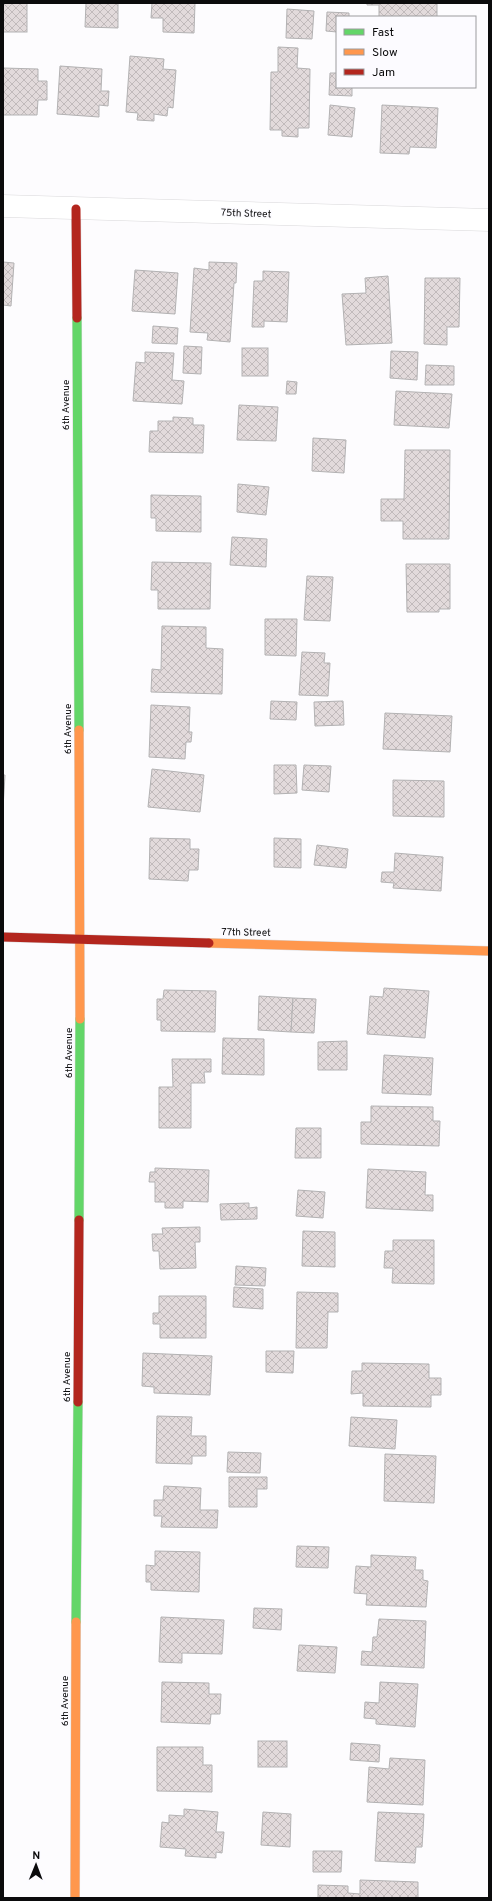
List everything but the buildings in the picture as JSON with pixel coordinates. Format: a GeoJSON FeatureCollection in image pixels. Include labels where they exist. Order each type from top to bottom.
{"type":"FeatureCollection","features":[{"type":"Feature","properties":{"kind":"street","name":"75th Street"},"geometry":{"type":"LineString","coordinates":[[3,206],[489,220]]}},
{"type":"Feature","properties":{"kind":"street","name":"6th Avenue"},"geometry":{"type":"LineString","coordinates":[[75,1898],[80,940],[76,209]]}},
{"type":"Feature","properties":{"kind":"street","name":"77th Street"},"geometry":{"type":"LineString","coordinates":[[3,937],[489,951]]}},
{"type":"Feature","properties":{"kind":"traffic: fast"},"geometry":{"type":"LineString","coordinates":[[77,318],[79,730]]}},
{"type":"Feature","properties":{"kind":"traffic: fast"},"geometry":{"type":"LineString","coordinates":[[79,1220],[80,1019]]}},
{"type":"Feature","properties":{"kind":"traffic: fast"},"geometry":{"type":"LineString","coordinates":[[76,1622],[78,1402]]}},
{"type":"Feature","properties":{"kind":"traffic: slow"},"geometry":{"type":"LineString","coordinates":[[79,730],[80,1019]]}},
{"type":"Feature","properties":{"kind":"traffic: slow"},"geometry":{"type":"LineString","coordinates":[[209,943],[489,951]]}},
{"type":"Feature","properties":{"kind":"traffic: slow"},"geometry":{"type":"LineString","coordinates":[[75,1898],[76,1622]]}},
{"type":"Feature","properties":{"kind":"traffic: jam"},"geometry":{"type":"LineString","coordinates":[[76,209],[77,318]]}},
{"type":"Feature","properties":{"kind":"traffic: jam"},"geometry":{"type":"LineString","coordinates":[[3,937],[209,943]]}},
{"type":"Feature","properties":{"kind":"traffic: jam"},"geometry":{"type":"LineString","coordinates":[[78,1402],[79,1220]]}}]}
